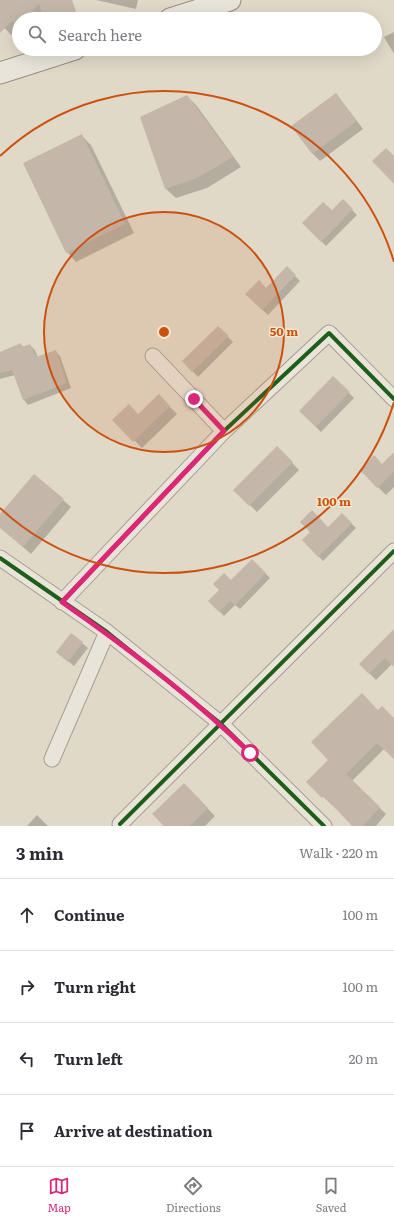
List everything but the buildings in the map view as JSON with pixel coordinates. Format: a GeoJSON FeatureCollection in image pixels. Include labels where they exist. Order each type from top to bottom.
{"type":"FeatureCollection","features":[{"type":"Feature","properties":{"kind":"main road"},"geometry":{"type":"LineString","coordinates":[[192,12],[230,0]]}},
{"type":"Feature","properties":{"kind":"main road"},"geometry":{"type":"LineString","coordinates":[[0,73],[53,56]]}},
{"type":"Feature","properties":{"kind":"street"},"geometry":{"type":"LineString","coordinates":[[62,602],[224,431],[329,334],[394,399]]}},
{"type":"Feature","properties":{"kind":"street"},"geometry":{"type":"LineString","coordinates":[[153,356],[224,431]]}},
{"type":"Feature","properties":{"kind":"street"},"geometry":{"type":"LineString","coordinates":[[120,824],[394,550]]}},
{"type":"Feature","properties":{"kind":"street"},"geometry":{"type":"LineString","coordinates":[[0,558],[107,632],[220,723],[324,826]]}},
{"type":"Feature","properties":{"kind":"street"},"geometry":{"type":"LineString","coordinates":[[52,759],[107,632]]}},
{"type":"Feature","properties":{"kind":"cycle path"},"geometry":{"type":"LineString","coordinates":[[62,602],[224,431],[329,333],[394,399]]}},
{"type":"Feature","properties":{"kind":"cycle path"},"geometry":{"type":"LineString","coordinates":[[120,824],[394,551]]}},
{"type":"Feature","properties":{"kind":"cycle path"},"geometry":{"type":"LineString","coordinates":[[0,558],[107,632],[220,723],[324,826]]}},
{"type":"Feature","properties":{"kind":"route"},"geometry":{"type":"LineString","coordinates":[[194,399],[224,431],[62,602],[107,632],[220,723],[250,753]]}}]}
